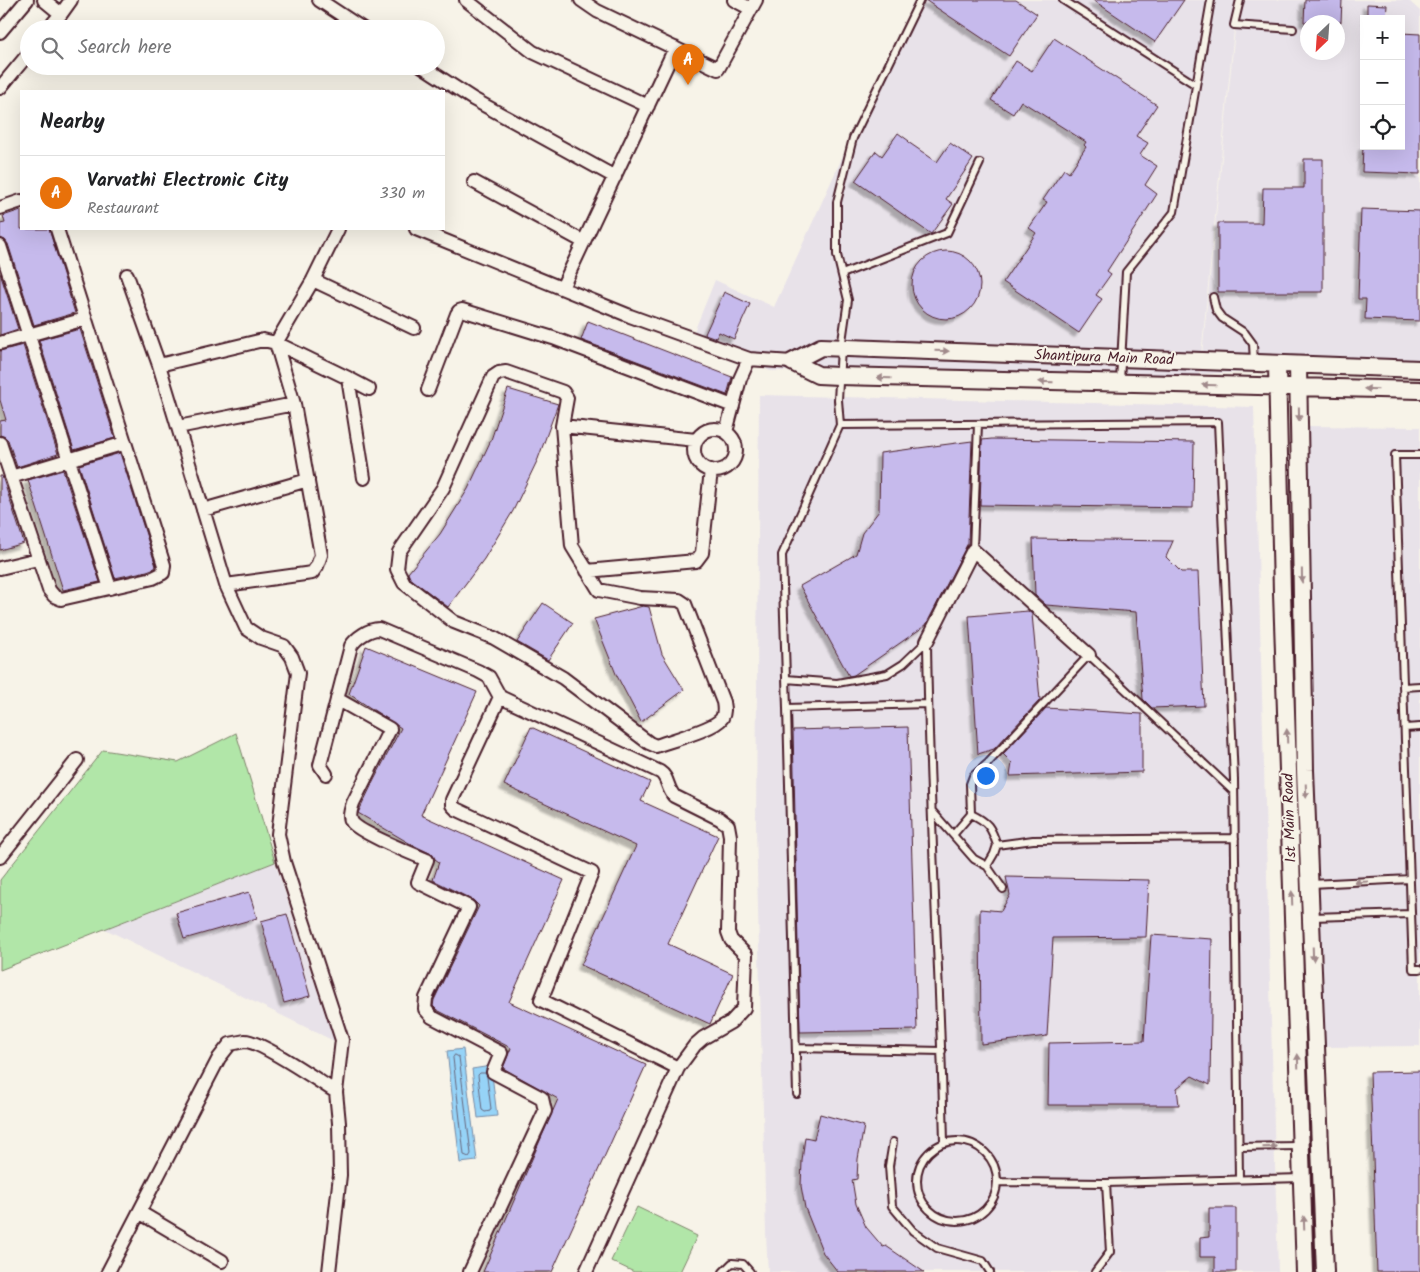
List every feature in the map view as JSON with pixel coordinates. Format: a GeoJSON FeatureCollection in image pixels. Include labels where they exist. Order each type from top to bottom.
{"type":"FeatureCollection","features":[{"type":"Feature","properties":{"kind":"street"},"geometry":{"type":"LineString","coordinates":[[0,32],[27,0]]}},
{"type":"Feature","properties":{"kind":"street"},"geometry":{"type":"LineString","coordinates":[[44,0],[61,14]]}},
{"type":"Feature","properties":{"kind":"street"},"geometry":{"type":"LineString","coordinates":[[56,20],[71,0]]}},
{"type":"Feature","properties":{"kind":"street"},"geometry":{"type":"LineString","coordinates":[[319,0],[349,20]]}},
{"type":"Feature","properties":{"kind":"street"},"geometry":{"type":"LineString","coordinates":[[466,0],[533,52],[648,106]]}},
{"type":"Feature","properties":{"kind":"street"},"geometry":{"type":"LineString","coordinates":[[581,0],[597,11],[718,69],[754,5],[734,0]]}},
{"type":"Feature","properties":{"kind":"street"},"geometry":{"type":"LineString","coordinates":[[562,288],[675,48]]}},
{"type":"Feature","properties":{"kind":"street"},"geometry":{"type":"LineString","coordinates":[[0,88],[20,64]]}},
{"type":"Feature","properties":{"kind":"street"},"geometry":{"type":"LineString","coordinates":[[436,75],[473,99],[615,177]]}},
{"type":"Feature","properties":{"kind":"street"},"geometry":{"type":"LineString","coordinates":[[474,182],[584,242]]}},
{"type":"Feature","properties":{"kind":"street"},"geometry":{"type":"LineString","coordinates":[[0,208],[20,201]]}},
{"type":"Feature","properties":{"kind":"street"},"geometry":{"type":"LineString","coordinates":[[0,443],[48,590],[54,596],[61,599],[153,578],[163,573],[164,565],[56,230]]}},
{"type":"Feature","properties":{"kind":"street"},"geometry":{"type":"LineString","coordinates":[[226,585],[312,573],[321,555],[294,404],[276,342],[314,280],[338,230]]}},
{"type":"Feature","properties":{"kind":"street"},"geometry":{"type":"LineString","coordinates":[[418,230],[630,316],[749,359],[792,362],[818,375],[1420,390]]}},
{"type":"Feature","properties":{"kind":"street"},"geometry":{"type":"LineString","coordinates":[[0,246],[110,588]]}},
{"type":"Feature","properties":{"kind":"street"},"geometry":{"type":"LineString","coordinates":[[126,275],[159,365],[226,585],[246,628],[261,638],[284,646],[292,657],[298,673],[278,834],[284,862],[342,1040],[336,1092],[339,1123],[340,1175],[330,1272]]}},
{"type":"Feature","properties":{"kind":"street"},"geometry":{"type":"LineString","coordinates":[[314,280],[414,328]]}},
{"type":"Feature","properties":{"kind":"street"},"geometry":{"type":"LineString","coordinates":[[428,390],[457,314],[459,310],[462,310],[553,338],[733,406]]}},
{"type":"Feature","properties":{"kind":"street"},"geometry":{"type":"LineString","coordinates":[[0,343],[85,318]]}},
{"type":"Feature","properties":{"kind":"street"},"geometry":{"type":"LineString","coordinates":[[159,365],[263,340],[276,342],[369,389]]}},
{"type":"Feature","properties":{"kind":"street","name":"Shantipura Main Road"},"geometry":{"type":"LineString","coordinates":[[792,362],[821,347],[1420,369]]}},
{"type":"Feature","properties":{"kind":"street"},"geometry":{"type":"LineString","coordinates":[[726,432],[740,379],[749,359]]}},
{"type":"Feature","properties":{"kind":"street","name":"1st Main Road"},"geometry":{"type":"LineString","coordinates":[[1277,364],[1293,918],[1306,1272]]}},
{"type":"Feature","properties":{"kind":"street","name":"1st Main Road"},"geometry":{"type":"LineString","coordinates":[[1298,365],[1305,770],[1325,1272]]}},
{"type":"Feature","properties":{"kind":"street"},"geometry":{"type":"LineString","coordinates":[[498,372],[506,372],[563,392],[568,398],[562,426],[572,546],[599,590],[640,598],[679,600],[685,604],[723,702],[724,711],[721,719],[713,726],[656,746],[649,743],[563,678],[494,638],[454,622],[404,583],[398,569],[399,552],[443,488],[493,378],[498,372]]}},
{"type":"Feature","properties":{"kind":"street"},"geometry":{"type":"LineString","coordinates":[[348,378],[364,478]]}},
{"type":"Feature","properties":{"kind":"street"},"geometry":{"type":"LineString","coordinates":[[178,427],[294,404]]}},
{"type":"Feature","properties":{"kind":"street"},"geometry":{"type":"LineString","coordinates":[[562,426],[696,440]]}},
{"type":"Feature","properties":{"kind":"street"},"geometry":{"type":"LineString","coordinates":[[713,429],[726,432],[734,442],[735,456],[727,467],[711,470],[701,465],[697,460],[694,446],[696,440],[700,434],[713,429]]}},
{"type":"Feature","properties":{"kind":"street"},"geometry":{"type":"LineString","coordinates":[[11,477],[125,443]]}},
{"type":"Feature","properties":{"kind":"street"},"geometry":{"type":"LineString","coordinates":[[587,571],[696,561],[702,553],[711,470]]}},
{"type":"Feature","properties":{"kind":"street"},"geometry":{"type":"LineString","coordinates":[[203,510],[308,480]]}},
{"type":"Feature","properties":{"kind":"street"},"geometry":{"type":"LineString","coordinates":[[927,641],[973,550],[1089,655]]}},
{"type":"Feature","properties":{"kind":"street"},"geometry":{"type":"LineString","coordinates":[[0,568],[38,558]]}},
{"type":"Feature","properties":{"kind":"street"},"geometry":{"type":"LineString","coordinates":[[326,774],[320,765],[351,646],[354,641],[372,629],[379,629],[483,674],[488,677],[500,697],[664,774],[670,792],[674,796],[720,819],[728,825],[730,836],[728,932],[731,940],[746,955],[744,1008],[731,1022],[703,1038],[695,1045],[678,1068],[586,1272]]}},
{"type":"Feature","properties":{"kind":"street"},"geometry":{"type":"LineString","coordinates":[[500,697],[452,800],[452,805],[456,809],[592,873],[541,1000],[678,1068]]}},
{"type":"Feature","properties":{"kind":"street"},"geometry":{"type":"LineString","coordinates":[[337,700],[390,729],[353,803],[350,816],[354,826],[427,860],[418,882],[469,907],[426,998],[425,1009],[432,1017],[501,1053],[493,1072],[542,1098],[545,1111],[470,1272]]}},
{"type":"Feature","properties":{"kind":"street"},"geometry":{"type":"LineString","coordinates":[[0,857],[77,760]]}},
{"type":"Feature","properties":{"kind":"street"},"geometry":{"type":"LineString","coordinates":[[108,1272],[219,1058],[230,1044],[247,1041],[304,1071],[336,1092]]}},
{"type":"Feature","properties":{"kind":"street"},"geometry":{"type":"LineString","coordinates":[[139,1212],[222,1261]]}},
{"type":"Feature","properties":{"kind":"lane"},"geometry":{"type":"LineString","coordinates":[[797,1094],[782,555],[840,425],[839,376],[848,300],[837,256],[837,202],[854,138],[920,0]]}},
{"type":"Feature","properties":{"kind":"lane"},"geometry":{"type":"LineString","coordinates":[[1063,0],[1196,85]]}},
{"type":"Feature","properties":{"kind":"lane"},"geometry":{"type":"LineString","coordinates":[[1120,384],[1126,272],[1174,212],[1211,0]]}},
{"type":"Feature","properties":{"kind":"lane"},"geometry":{"type":"LineString","coordinates":[[1240,0],[1234,25],[1293,29]]}},
{"type":"Feature","properties":{"kind":"lane"},"geometry":{"type":"LineString","coordinates":[[842,274],[948,233],[980,163]]}},
{"type":"Feature","properties":{"kind":"lane"},"geometry":{"type":"LineString","coordinates":[[1213,297],[1216,310],[1222,318],[1245,333],[1253,344],[1254,363]]}},
{"type":"Feature","properties":{"kind":"lane"},"geometry":{"type":"LineString","coordinates":[[840,425],[1218,422],[1234,792],[1239,1179]]}},
{"type":"Feature","properties":{"kind":"lane"},"geometry":{"type":"LineString","coordinates":[[973,550],[978,424]]}},
{"type":"Feature","properties":{"kind":"lane"},"geometry":{"type":"LineString","coordinates":[[1420,455],[1395,455],[1413,969],[1420,969]]}},
{"type":"Feature","properties":{"kind":"lane"},"geometry":{"type":"LineString","coordinates":[[786,679],[837,684],[887,674],[903,664],[927,641]]}},
{"type":"Feature","properties":{"kind":"lane"},"geometry":{"type":"LineString","coordinates":[[927,641],[927,704],[944,1142]]}},
{"type":"Feature","properties":{"kind":"lane"},"geometry":{"type":"LineString","coordinates":[[953,835],[970,814],[970,784],[972,776],[988,763],[1089,655],[1234,792]]}},
{"type":"Feature","properties":{"kind":"lane"},"geometry":{"type":"LineString","coordinates":[[1403,686],[1420,686]]}},
{"type":"Feature","properties":{"kind":"lane"},"geometry":{"type":"LineString","coordinates":[[787,708],[927,704]]}},
{"type":"Feature","properties":{"kind":"lane"},"geometry":{"type":"LineString","coordinates":[[1405,728],[1420,727]]}},
{"type":"Feature","properties":{"kind":"lane"},"geometry":{"type":"LineString","coordinates":[[932,811],[974,859],[987,866],[1003,889]]}},
{"type":"Feature","properties":{"kind":"lane"},"geometry":{"type":"LineString","coordinates":[[970,814],[982,820],[992,829],[997,845],[987,866]]}},
{"type":"Feature","properties":{"kind":"lane"},"geometry":{"type":"LineString","coordinates":[[997,845],[1033,840],[1235,838]]}},
{"type":"Feature","properties":{"kind":"lane"},"geometry":{"type":"LineString","coordinates":[[1310,884],[1410,880]]}},
{"type":"Feature","properties":{"kind":"lane"},"geometry":{"type":"LineString","coordinates":[[1311,917],[1411,914]]}},
{"type":"Feature","properties":{"kind":"lane"},"geometry":{"type":"LineString","coordinates":[[796,1048],[942,1052]]}},
{"type":"Feature","properties":{"kind":"lane"},"geometry":{"type":"LineString","coordinates":[[957,1140],[970,1142],[982,1148],[990,1157],[996,1169],[998,1182],[990,1206],[969,1220],[955,1221],[941,1218],[929,1210],[921,1199],[917,1186],[917,1172],[923,1159],[932,1149],[944,1142],[957,1140]]}},
{"type":"Feature","properties":{"kind":"lane"},"geometry":{"type":"LineString","coordinates":[[893,1142],[889,1166],[892,1206],[912,1231],[937,1248],[983,1261],[990,1272]]}},
{"type":"Feature","properties":{"kind":"lane"},"geometry":{"type":"LineString","coordinates":[[1239,1147],[1302,1146]]}},
{"type":"Feature","properties":{"kind":"lane"},"geometry":{"type":"LineString","coordinates":[[998,1182],[1106,1183],[1303,1178]]}},
{"type":"Feature","properties":{"kind":"lane"},"geometry":{"type":"LineString","coordinates":[[1095,1272],[1110,1252],[1106,1183]]}},
{"type":"Feature","properties":{"kind":"lane"},"geometry":{"type":"LineString","coordinates":[[723,1272],[732,1263],[743,1264],[750,1272]]}},
{"type":"Feature","properties":{"kind":"shaded area"},"geometry":{"type":"Polygon","coordinates":[[[914,0],[1237,0],[1199,375],[770,371],[694,332],[715,280],[774,307],[914,0]]]}},
{"type":"Feature","properties":{"kind":"shaded area"},"geometry":{"type":"Polygon","coordinates":[[[1238,0],[1408,0],[1420,11],[1420,368],[1200,374],[1238,0]]]}},
{"type":"Feature","properties":{"kind":"shaded area"},"geometry":{"type":"Polygon","coordinates":[[[759,395],[1254,407],[1278,1272],[768,1272],[756,827],[759,395]]]}},
{"type":"Feature","properties":{"kind":"shaded area"},"geometry":{"type":"Polygon","coordinates":[[[1300,426],[1420,427],[1420,1046],[1321,1047],[1300,426]]]}},
{"type":"Feature","properties":{"kind":"shaded area"},"geometry":{"type":"Polygon","coordinates":[[[275,862],[334,1041],[105,929],[275,862]]]}},
{"type":"Feature","properties":{"kind":"green space"},"geometry":{"type":"Polygon","coordinates":[[[236,733],[275,862],[0,970],[0,880],[103,750],[178,762],[236,733]]]}},
{"type":"Feature","properties":{"kind":"green space"},"geometry":{"type":"Polygon","coordinates":[[[637,1207],[697,1236],[680,1272],[634,1272],[611,1261],[637,1207]]]}},
{"type":"Feature","properties":{"kind":"water"},"geometry":{"type":"Polygon","coordinates":[[[463,1049],[477,1161],[460,1163],[447,1051],[463,1049]]]}},
{"type":"Feature","properties":{"kind":"water"},"geometry":{"type":"Polygon","coordinates":[[[491,1066],[497,1116],[478,1118],[472,1069],[491,1066]]]}},
{"type":"Feature","properties":{"kind":"building"},"geometry":{"type":"Polygon","coordinates":[[[925,0],[1016,0],[1037,14],[1009,56],[925,0]]]}},
{"type":"Feature","properties":{"kind":"building"},"geometry":{"type":"Polygon","coordinates":[[[1093,0],[1184,0],[1155,42],[1093,0]]]}},
{"type":"Feature","properties":{"kind":"building"},"geometry":{"type":"Polygon","coordinates":[[[1305,0],[1342,0],[1341,15],[1304,15],[1305,0]]]}},
{"type":"Feature","properties":{"kind":"building"},"geometry":{"type":"Polygon","coordinates":[[[1367,4],[1387,5],[1386,15],[1367,15],[1367,4]]]}},
{"type":"Feature","properties":{"kind":"building"},"geometry":{"type":"Polygon","coordinates":[[[1405,33],[1420,34],[1420,174],[1362,172],[1363,150],[1405,150],[1405,33]]]}},
{"type":"Feature","properties":{"kind":"building"},"geometry":{"type":"Polygon","coordinates":[[[1054,38],[1157,105],[1136,136],[1148,143],[1140,155],[1157,166],[1145,185],[1157,194],[1107,271],[1111,274],[1096,295],[1102,299],[1079,333],[1003,282],[1036,233],[1029,228],[1047,202],[1043,200],[1064,169],[1069,173],[1086,147],[1084,145],[1086,142],[1021,101],[1013,114],[991,100],[1016,61],[1032,71],[1054,38]]]}},
{"type":"Feature","properties":{"kind":"building"},"geometry":{"type":"Polygon","coordinates":[[[898,133],[937,162],[950,143],[973,159],[946,199],[953,204],[931,234],[855,181],[876,151],[882,156],[898,133]]]}},
{"type":"Feature","properties":{"kind":"building"},"geometry":{"type":"Polygon","coordinates":[[[1304,159],[1323,159],[1323,292],[1218,292],[1218,223],[1262,223],[1263,188],[1304,188],[1304,159]]]}},
{"type":"Feature","properties":{"kind":"building"},"geometry":{"type":"Polygon","coordinates":[[[1361,209],[1420,211],[1420,321],[1365,319],[1366,299],[1358,299],[1361,209]]]}},
{"type":"Feature","properties":{"kind":"building"},"geometry":{"type":"Polygon","coordinates":[[[20,210],[20,230],[49,230],[75,313],[34,325],[8,244],[0,238],[0,224],[5,223],[3,216],[20,210]]]}},
{"type":"Feature","properties":{"kind":"building"},"geometry":{"type":"Polygon","coordinates":[[[939,251],[953,251],[965,256],[975,266],[980,278],[980,292],[975,304],[965,314],[953,319],[939,319],[927,314],[917,304],[912,292],[912,278],[917,266],[927,256],[939,251]]]}},
{"type":"Feature","properties":{"kind":"building"},"geometry":{"type":"Polygon","coordinates":[[[0,273],[18,329],[0,335],[0,273]]]}},
{"type":"Feature","properties":{"kind":"building"},"geometry":{"type":"Polygon","coordinates":[[[724,292],[750,304],[734,339],[719,332],[716,338],[705,334],[724,292]]]}},
{"type":"Feature","properties":{"kind":"building"},"geometry":{"type":"Polygon","coordinates":[[[588,321],[732,377],[727,395],[581,340],[588,321]]]}},
{"type":"Feature","properties":{"kind":"building"},"geometry":{"type":"Polygon","coordinates":[[[80,329],[115,438],[74,450],[39,340],[80,329]]]}},
{"type":"Feature","properties":{"kind":"building"},"geometry":{"type":"Polygon","coordinates":[[[23,345],[58,454],[17,467],[8,440],[0,435],[0,421],[6,420],[0,400],[0,351],[23,345]]]}},
{"type":"Feature","properties":{"kind":"building"},"geometry":{"type":"Polygon","coordinates":[[[508,389],[558,404],[538,459],[513,511],[484,559],[448,607],[410,578],[408,573],[440,534],[468,489],[491,440],[508,389]]]}},
{"type":"Feature","properties":{"kind":"building"},"geometry":{"type":"Polygon","coordinates":[[[982,440],[1194,442],[1193,508],[980,505],[982,440]]]}},
{"type":"Feature","properties":{"kind":"building"},"geometry":{"type":"Polygon","coordinates":[[[972,441],[968,543],[926,625],[854,675],[849,676],[800,586],[856,554],[862,533],[879,511],[880,453],[972,441]]]}},
{"type":"Feature","properties":{"kind":"building"},"geometry":{"type":"Polygon","coordinates":[[[120,453],[156,566],[147,571],[115,578],[79,465],[120,453]]]}},
{"type":"Feature","properties":{"kind":"building"},"geometry":{"type":"Polygon","coordinates":[[[63,470],[100,582],[63,590],[28,480],[63,470]]]}},
{"type":"Feature","properties":{"kind":"building"},"geometry":{"type":"Polygon","coordinates":[[[0,476],[2,476],[24,543],[0,550],[0,476]]]}},
{"type":"Feature","properties":{"kind":"building"},"geometry":{"type":"Polygon","coordinates":[[[1033,539],[1173,541],[1166,557],[1181,572],[1198,572],[1204,706],[1152,708],[1143,699],[1136,612],[1046,605],[1035,595],[1033,539]]]}},
{"type":"Feature","properties":{"kind":"building"},"geometry":{"type":"Polygon","coordinates":[[[543,603],[573,623],[548,660],[517,642],[543,603]]]}},
{"type":"Feature","properties":{"kind":"building"},"geometry":{"type":"Polygon","coordinates":[[[643,606],[649,607],[662,654],[684,690],[641,722],[616,674],[594,619],[643,606]]]}},
{"type":"Feature","properties":{"kind":"building"},"geometry":{"type":"Polygon","coordinates":[[[1028,611],[1032,614],[1040,700],[994,749],[978,754],[969,616],[1028,611]]]}},
{"type":"Feature","properties":{"kind":"building"},"geometry":{"type":"Polygon","coordinates":[[[366,646],[477,692],[421,815],[564,880],[509,1002],[646,1065],[552,1272],[483,1272],[558,1099],[503,1068],[511,1048],[437,1010],[433,1006],[434,1000],[479,906],[473,900],[433,880],[439,862],[433,855],[358,813],[401,728],[349,694],[366,646]]]}},
{"type":"Feature","properties":{"kind":"building"},"geometry":{"type":"Polygon","coordinates":[[[1046,708],[1142,714],[1142,772],[1010,776],[1012,763],[1003,754],[1046,708]]]}},
{"type":"Feature","properties":{"kind":"building"},"geometry":{"type":"Polygon","coordinates":[[[531,727],[650,782],[641,801],[718,836],[668,944],[733,974],[710,1024],[581,965],[636,846],[504,785],[531,727]]]}},
{"type":"Feature","properties":{"kind":"building"},"geometry":{"type":"Polygon","coordinates":[[[908,727],[917,1030],[800,1032],[793,730],[908,727]]]}},
{"type":"Feature","properties":{"kind":"building"},"geometry":{"type":"Polygon","coordinates":[[[1006,877],[1149,880],[1146,937],[1053,938],[1047,1036],[981,1044],[980,909],[1001,911],[1010,895],[1006,877]]]}},
{"type":"Feature","properties":{"kind":"building"},"geometry":{"type":"Polygon","coordinates":[[[249,892],[257,918],[184,939],[176,913],[249,892]]]}},
{"type":"Feature","properties":{"kind":"building"},"geometry":{"type":"Polygon","coordinates":[[[287,914],[310,996],[284,1003],[261,921],[287,914]]]}},
{"type":"Feature","properties":{"kind":"building"},"geometry":{"type":"Polygon","coordinates":[[[1151,935],[1212,939],[1210,1085],[1192,1076],[1177,1088],[1179,1105],[1048,1105],[1049,1043],[1144,1041],[1151,935]]]}},
{"type":"Feature","properties":{"kind":"building"},"geometry":{"type":"Polygon","coordinates":[[[1420,1071],[1420,1272],[1377,1272],[1370,1072],[1420,1071]]]}},
{"type":"Feature","properties":{"kind":"building"},"geometry":{"type":"Polygon","coordinates":[[[820,1114],[864,1126],[858,1159],[857,1179],[852,1180],[856,1204],[866,1227],[883,1247],[886,1246],[924,1272],[838,1272],[823,1253],[805,1208],[801,1186],[805,1137],[814,1139],[820,1114]]]}},
{"type":"Feature","properties":{"kind":"building"},"geometry":{"type":"Polygon","coordinates":[[[1209,1208],[1236,1208],[1236,1272],[1215,1272],[1215,1257],[1200,1257],[1200,1238],[1209,1237],[1209,1208]]]}},
{"type":"Feature","properties":{"kind":"place","name":"Varvathi Electronic City"},"geometry":{"type":"Point","coordinates":[688,85]}}]}
